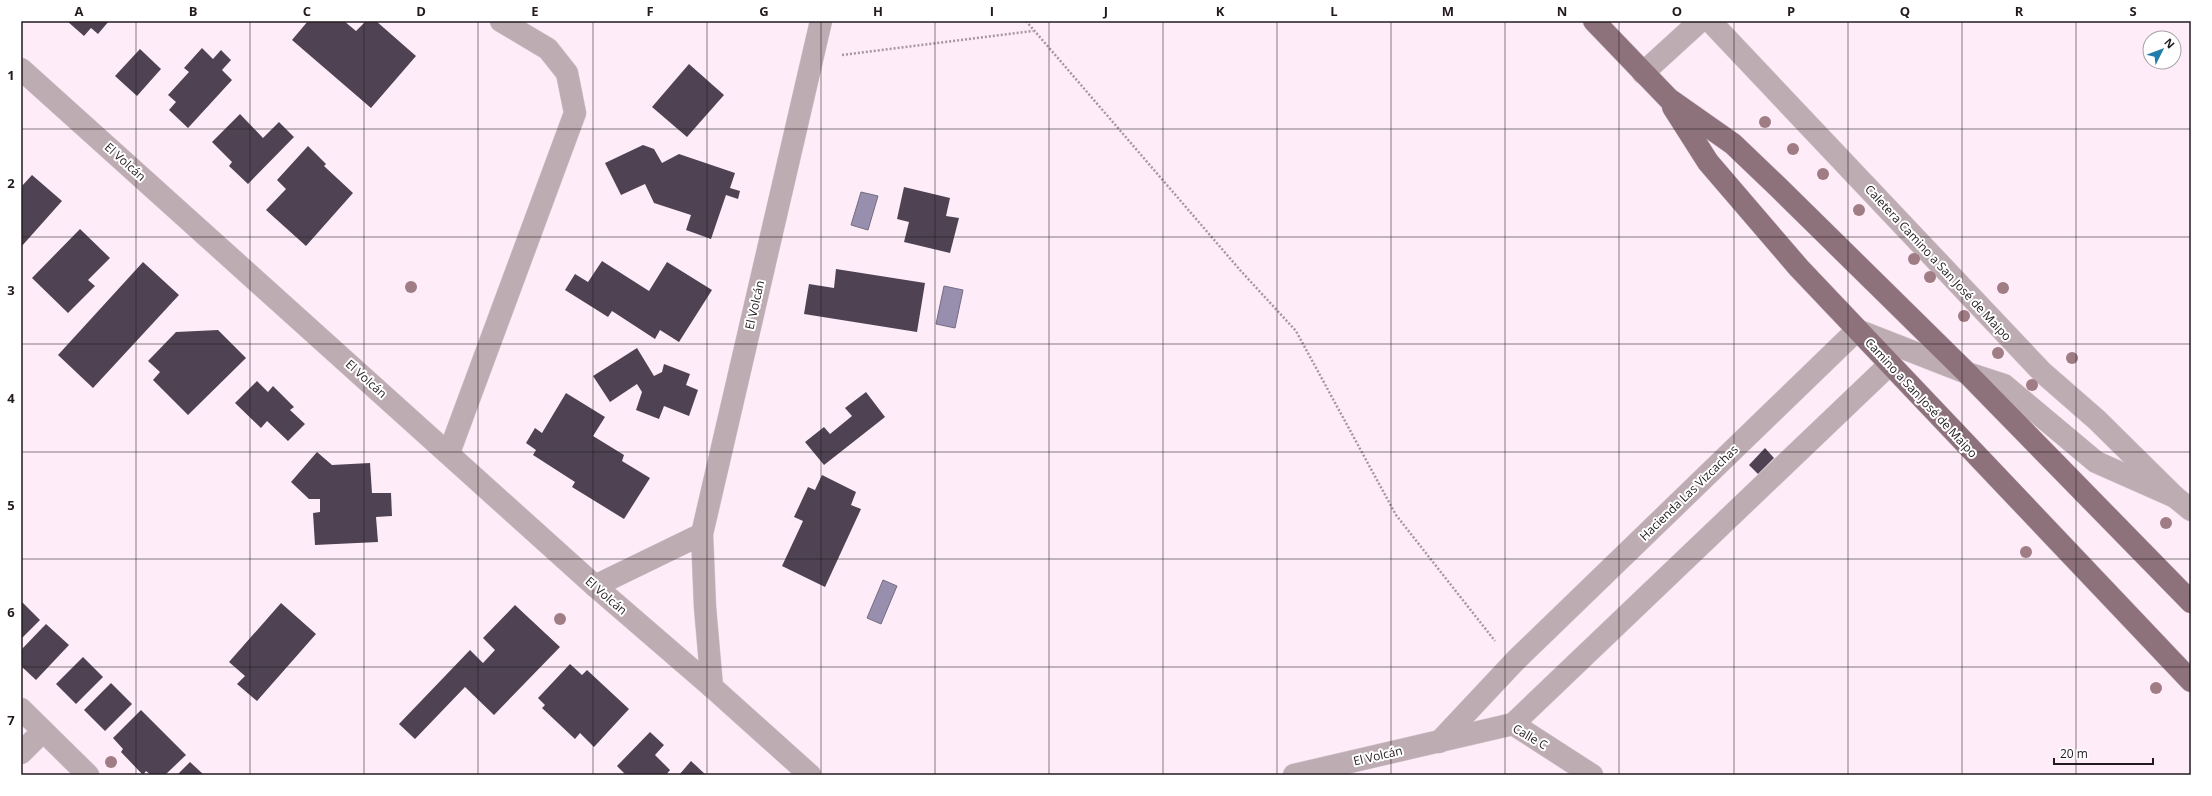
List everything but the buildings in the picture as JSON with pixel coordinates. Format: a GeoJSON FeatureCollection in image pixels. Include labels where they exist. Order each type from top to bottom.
{"type":"FeatureCollection","features":[{"type":"Feature","properties":{"kind":"main road","name":"Camino a San José de Maipo"},"geometry":{"type":"LineString","coordinates":[[1594,21],[1668,99],[1733,144],[1967,373],[2191,602]]}},
{"type":"Feature","properties":{"kind":"main road","name":"Camino a San José de Maipo"},"geometry":{"type":"LineString","coordinates":[[1668,99],[1708,162],[1799,268],[1889,365],[2191,681]]}},
{"type":"Feature","properties":{"kind":"street"},"geometry":{"type":"LineString","coordinates":[[449,454],[574,113],[567,73],[548,49],[501,21]]}},
{"type":"Feature","properties":{"kind":"street","name":"El Volcán"},"geometry":{"type":"LineString","coordinates":[[712,687],[705,607],[702,534],[821,21]]}},
{"type":"Feature","properties":{"kind":"street"},"geometry":{"type":"LineString","coordinates":[[1643,73],[1700,21]]}},
{"type":"Feature","properties":{"kind":"street","name":"Caletera Camino a San José de Maipo"},"geometry":{"type":"LineString","coordinates":[[1710,21],[2042,372],[2097,420],[2183,503]]}},
{"type":"Feature","properties":{"kind":"street","name":"El Volcán"},"geometry":{"type":"LineString","coordinates":[[21,69],[594,586],[712,687],[810,775]]}},
{"type":"Feature","properties":{"kind":"street"},"geometry":{"type":"LineString","coordinates":[[1857,330],[1967,373]]}},
{"type":"Feature","properties":{"kind":"street","name":"Hacienda Las Vizcachas"},"geometry":{"type":"LineString","coordinates":[[1439,742],[1515,661],[1857,330]]}},
{"type":"Feature","properties":{"kind":"street"},"geometry":{"type":"LineString","coordinates":[[1513,724],[1889,365]]}},
{"type":"Feature","properties":{"kind":"street","name":"Caletera Camino a San José de Maipo"},"geometry":{"type":"LineString","coordinates":[[1967,373],[2004,385],[2096,462],[2183,503]]}},
{"type":"Feature","properties":{"kind":"street"},"geometry":{"type":"LineString","coordinates":[[594,586],[650,561],[702,534]]}},
{"type":"Feature","properties":{"kind":"street"},"geometry":{"type":"LineString","coordinates":[[21,709],[88,775]]}},
{"type":"Feature","properties":{"kind":"street","name":"Calle C"},"geometry":{"type":"LineString","coordinates":[[1439,742],[1513,724],[1592,775]]}},
{"type":"Feature","properties":{"kind":"street"},"geometry":{"type":"LineString","coordinates":[[21,753],[43,731]]}},
{"type":"Feature","properties":{"kind":"street","name":"El Volcán"},"geometry":{"type":"LineString","coordinates":[[1294,775],[1439,742]]}},
{"type":"Feature","properties":{"kind":"path"},"geometry":{"type":"LineString","coordinates":[[1026,21],[1240,270],[1296,331],[1396,515],[1489,635],[1515,661]]}},
{"type":"Feature","properties":{"kind":"path"},"geometry":{"type":"LineString","coordinates":[[812,59],[1034,30]]}},
{"type":"Feature","properties":{"kind":"shaded area"},"geometry":{"type":"Polygon","coordinates":[[[861,192],[878,196],[868,230],[851,225],[861,192]]]}},
{"type":"Feature","properties":{"kind":"shaded area"},"geometry":{"type":"Polygon","coordinates":[[[944,286],[963,290],[955,328],[936,324],[944,286]]]}},
{"type":"Feature","properties":{"kind":"shaded area"},"geometry":{"type":"Polygon","coordinates":[[[883,580],[897,586],[881,624],[867,618],[883,580]]]}}]}
